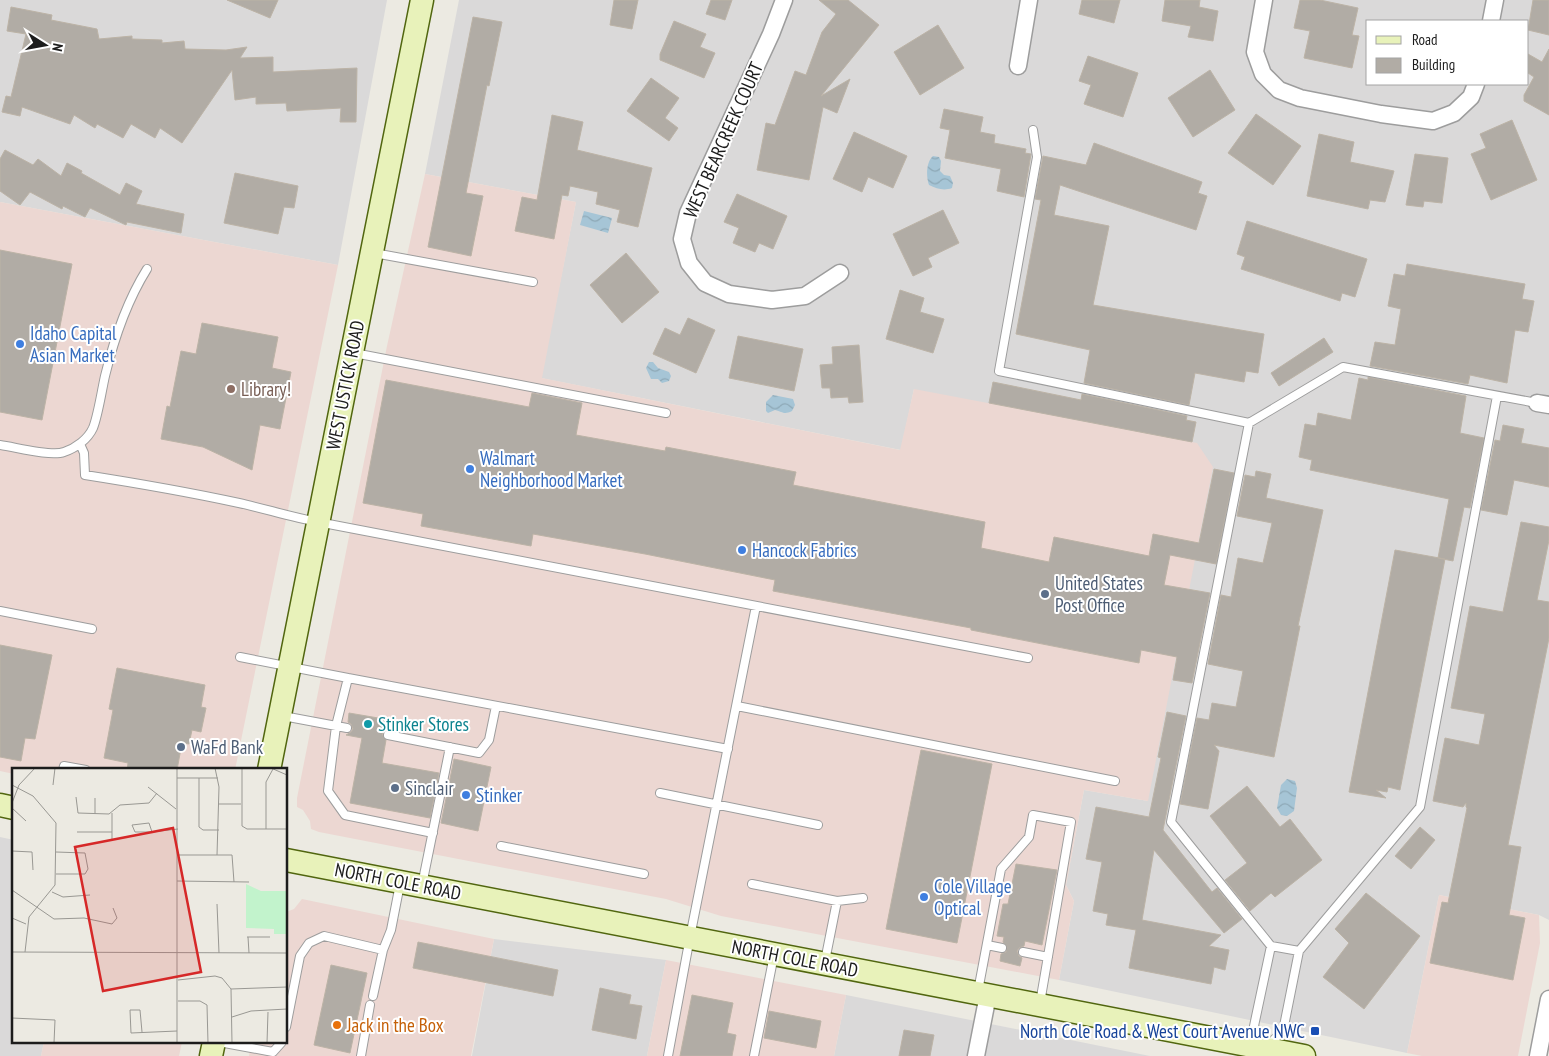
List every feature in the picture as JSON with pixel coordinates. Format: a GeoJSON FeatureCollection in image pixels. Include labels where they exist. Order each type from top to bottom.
{"type":"FeatureCollection","features":[{"type":"Feature","properties":{"kind":"main road","name":"WEST USTICK ROAD"},"geometry":{"type":"LineString","coordinates":[[269,768],[422,0]]}},
{"type":"Feature","properties":{"kind":"main road","name":"NORTH COLE ROAD"},"geometry":{"type":"LineString","coordinates":[[288,860],[1040,1005],[1264,1052],[1304,1056]]}},
{"type":"Feature","properties":{"kind":"street","name":"WEST BEARCREEK COURT"},"geometry":{"type":"LineString","coordinates":[[784,0],[688,213],[682,239],[689,263],[705,283],[729,294],[772,300],[805,296],[840,273]]}},
{"type":"Feature","properties":{"kind":"street"},"geometry":{"type":"LineString","coordinates":[[1018,66],[1029,0]]}},
{"type":"Feature","properties":{"kind":"street"},"geometry":{"type":"LineString","coordinates":[[1264,0],[1255,52],[1263,74],[1279,90],[1300,98],[1381,114],[1433,121],[1454,113],[1471,97],[1476,85]]}},
{"type":"Feature","properties":{"kind":"street"},"geometry":{"type":"LineString","coordinates":[[1490,20],[1495,0]]}},
{"type":"Feature","properties":{"kind":"street"},"geometry":{"type":"LineString","coordinates":[[976,1056],[983,994]]}},
{"type":"Feature","properties":{"kind":"street"},"geometry":{"type":"LineString","coordinates":[[1538,1056],[1549,1000]]}},
{"type":"Feature","properties":{"kind":"lane"},"geometry":{"type":"LineString","coordinates":[[1033,130],[1037,157],[999,371],[1249,423],[1343,367],[1543,404]]}},
{"type":"Feature","properties":{"kind":"lane"},"geometry":{"type":"LineString","coordinates":[[372,252],[533,282]]}},
{"type":"Feature","properties":{"kind":"lane"},"geometry":{"type":"LineString","coordinates":[[0,445],[49,454],[63,453],[80,444],[93,428],[106,373],[120,326],[132,297],[147,269]]}},
{"type":"Feature","properties":{"kind":"lane"},"geometry":{"type":"LineString","coordinates":[[351,352],[666,413]]}},
{"type":"Feature","properties":{"kind":"lane"},"geometry":{"type":"LineString","coordinates":[[1271,946],[1254,1026],[1264,1052],[1283,1031],[1299,951],[1420,808],[1497,396]]}},
{"type":"Feature","properties":{"kind":"lane"},"geometry":{"type":"LineString","coordinates":[[1249,423],[1171,822],[1271,946],[1299,951]]}},
{"type":"Feature","properties":{"kind":"lane"},"geometry":{"type":"LineString","coordinates":[[80,444],[84,453],[85,475],[172,489],[318,522],[1028,658]]}},
{"type":"Feature","properties":{"kind":"lane"},"geometry":{"type":"LineString","coordinates":[[668,1056],[756,606]]}},
{"type":"Feature","properties":{"kind":"lane"},"geometry":{"type":"LineString","coordinates":[[0,611],[92,629]]}},
{"type":"Feature","properties":{"kind":"lane"},"geometry":{"type":"LineString","coordinates":[[240,658],[728,749]]}},
{"type":"Feature","properties":{"kind":"lane"},"geometry":{"type":"LineString","coordinates":[[348,678],[336,726],[328,791],[346,815],[433,833]]}},
{"type":"Feature","properties":{"kind":"lane"},"geometry":{"type":"LineString","coordinates":[[388,735],[480,753],[489,740],[496,706]]}},
{"type":"Feature","properties":{"kind":"lane"},"geometry":{"type":"LineString","coordinates":[[736,706],[1115,782]]}},
{"type":"Feature","properties":{"kind":"lane"},"geometry":{"type":"LineString","coordinates":[[280,715],[347,728]]}},
{"type":"Feature","properties":{"kind":"lane"},"geometry":{"type":"LineString","coordinates":[[373,996],[383,950],[433,833],[450,748]]}},
{"type":"Feature","properties":{"kind":"lane"},"geometry":{"type":"LineString","coordinates":[[660,794],[818,825]]}},
{"type":"Feature","properties":{"kind":"lane"},"geometry":{"type":"LineString","coordinates":[[983,994],[987,945],[1002,869],[1029,837],[1033,815],[1071,822],[1040,1005]]}},
{"type":"Feature","properties":{"kind":"lane"},"geometry":{"type":"LineString","coordinates":[[501,846],[644,874]]}},
{"type":"Feature","properties":{"kind":"lane"},"geometry":{"type":"LineString","coordinates":[[752,884],[837,901],[863,898]]}},
{"type":"Feature","properties":{"kind":"lane"},"geometry":{"type":"LineString","coordinates":[[824,963],[837,901]]}},
{"type":"Feature","properties":{"kind":"lane"},"geometry":{"type":"LineString","coordinates":[[288,1017],[300,956],[309,943],[324,936],[383,950]]}},
{"type":"Feature","properties":{"kind":"lane"},"geometry":{"type":"LineString","coordinates":[[987,945],[1002,948]]}},
{"type":"Feature","properties":{"kind":"lane"},"geometry":{"type":"LineString","coordinates":[[1023,952],[1048,957]]}},
{"type":"Feature","properties":{"kind":"lane"},"geometry":{"type":"LineString","coordinates":[[754,1056],[775,954]]}},
{"type":"Feature","properties":{"kind":"lane"},"geometry":{"type":"LineString","coordinates":[[361,1056],[370,1005]]}},
{"type":"Feature","properties":{"kind":"lane"},"geometry":{"type":"LineString","coordinates":[[228,1044],[275,1054]]}},
{"type":"Feature","properties":{"kind":"shaded area"},"geometry":{"type":"Polygon","coordinates":[[[0,0],[387,0],[338,265],[0,202],[0,0]]]}},
{"type":"Feature","properties":{"kind":"shaded area"},"geometry":{"type":"Polygon","coordinates":[[[459,0],[1549,0],[1549,920],[1539,915],[1439,895],[1407,1053],[1059,980],[1074,901],[1066,885],[1084,790],[1148,801],[914,389],[901,450],[541,378],[576,202],[425,174],[459,0]]]}},
{"type":"Feature","properties":{"kind":"shaded area"},"geometry":{"type":"Polygon","coordinates":[[[425,174],[576,202],[542,378],[900,450],[914,389],[1197,443],[1213,467],[1148,801],[1084,790],[1066,885],[1074,901],[1059,980],[721,916],[666,899],[311,829],[310,821],[303,810],[297,807],[297,798],[387,346],[425,174]]]}},
{"type":"Feature","properties":{"kind":"shaded area"},"geometry":{"type":"Polygon","coordinates":[[[0,202],[338,265],[235,768],[12,768],[12,774],[0,771],[0,202]]]}},
{"type":"Feature","properties":{"kind":"shaded area"},"geometry":{"type":"Polygon","coordinates":[[[0,837],[12,840],[12,1044],[44,1044],[41,1056],[0,1056],[0,837]]]}},
{"type":"Feature","properties":{"kind":"shaded area"},"geometry":{"type":"Polygon","coordinates":[[[1439,895],[1539,915],[1540,943],[1518,1056],[1422,1056],[1407,1053],[1439,895]]]}},
{"type":"Feature","properties":{"kind":"shaded area"},"geometry":{"type":"Polygon","coordinates":[[[302,899],[494,939],[471,1056],[249,1056],[251,1044],[288,1044],[288,911],[294,909],[302,899]]]}},
{"type":"Feature","properties":{"kind":"shaded area"},"geometry":{"type":"Polygon","coordinates":[[[494,939],[666,960],[647,1056],[472,1056],[494,939]]]}},
{"type":"Feature","properties":{"kind":"shaded area"},"geometry":{"type":"Polygon","coordinates":[[[666,960],[846,995],[834,1056],[647,1056],[666,960]]]}},
{"type":"Feature","properties":{"kind":"shaded area"},"geometry":{"type":"Polygon","coordinates":[[[846,995],[1150,1056],[834,1056],[846,995]]]}},
{"type":"Feature","properties":{"kind":"shaded area"},"geometry":{"type":"Polygon","coordinates":[[[44,1044],[182,1044],[179,1056],[41,1056],[44,1044]]]}},
{"type":"Feature","properties":{"kind":"water"},"geometry":{"type":"Polygon","coordinates":[[[933,156],[939,157],[941,161],[940,171],[944,175],[950,176],[953,183],[952,188],[940,189],[929,185],[927,170],[933,156]]]}},
{"type":"Feature","properties":{"kind":"water"},"geometry":{"type":"Polygon","coordinates":[[[584,211],[612,218],[608,233],[580,225],[584,211]]]}},
{"type":"Feature","properties":{"kind":"water"},"geometry":{"type":"Polygon","coordinates":[[[649,362],[653,362],[658,368],[669,372],[671,376],[669,381],[662,383],[658,379],[651,379],[646,368],[649,362]]]}},
{"type":"Feature","properties":{"kind":"water"},"geometry":{"type":"Polygon","coordinates":[[[773,395],[793,399],[795,405],[792,411],[785,413],[775,410],[768,413],[766,411],[766,402],[773,395]]]}},
{"type":"Feature","properties":{"kind":"water"},"geometry":{"type":"Polygon","coordinates":[[[1287,779],[1295,781],[1297,788],[1294,811],[1287,816],[1281,815],[1277,808],[1281,785],[1287,779]]]}},
{"type":"Feature","properties":{"kind":"building"},"geometry":{"type":"Polygon","coordinates":[[[227,0],[278,0],[270,18],[227,0]]]}},
{"type":"Feature","properties":{"kind":"building"},"geometry":{"type":"Polygon","coordinates":[[[614,0],[638,0],[632,29],[610,25],[614,0]]]}},
{"type":"Feature","properties":{"kind":"building"},"geometry":{"type":"Polygon","coordinates":[[[711,0],[732,0],[725,20],[706,14],[711,0]]]}},
{"type":"Feature","properties":{"kind":"building"},"geometry":{"type":"Polygon","coordinates":[[[819,0],[848,0],[879,25],[821,96],[850,79],[837,113],[823,107],[809,180],[757,170],[766,123],[775,125],[795,71],[806,75],[822,32],[836,14],[819,0]]]}},
{"type":"Feature","properties":{"kind":"building"},"geometry":{"type":"Polygon","coordinates":[[[1082,0],[1120,0],[1114,23],[1079,14],[1082,0]]]}},
{"type":"Feature","properties":{"kind":"building"},"geometry":{"type":"Polygon","coordinates":[[[1165,0],[1200,0],[1199,7],[1218,11],[1213,41],[1188,37],[1191,26],[1162,21],[1165,0]]]}},
{"type":"Feature","properties":{"kind":"building"},"geometry":{"type":"Polygon","coordinates":[[[1300,0],[1320,0],[1358,8],[1352,35],[1359,36],[1352,68],[1304,58],[1310,31],[1294,28],[1300,0]]]}},
{"type":"Feature","properties":{"kind":"building"},"geometry":{"type":"Polygon","coordinates":[[[1533,0],[1549,0],[1549,35],[1529,30],[1533,0]]]}},
{"type":"Feature","properties":{"kind":"building"},"geometry":{"type":"Polygon","coordinates":[[[11,7],[52,15],[51,20],[97,29],[99,39],[132,36],[132,39],[162,40],[162,43],[184,41],[185,49],[226,50],[247,47],[240,58],[273,57],[273,72],[357,68],[356,122],[340,122],[341,108],[287,111],[286,103],[256,104],[256,97],[235,100],[232,70],[182,143],[160,128],[155,138],[131,124],[123,138],[97,124],[95,128],[74,115],[70,124],[22,107],[20,116],[2,112],[6,96],[11,97],[26,34],[7,31],[11,7]]]}},
{"type":"Feature","properties":{"kind":"building"},"geometry":{"type":"Polygon","coordinates":[[[473,17],[502,22],[489,86],[487,85],[466,193],[483,196],[471,256],[428,247],[473,17]]]}},
{"type":"Feature","properties":{"kind":"building"},"geometry":{"type":"Polygon","coordinates":[[[674,21],[706,34],[700,47],[715,53],[704,78],[660,60],[660,54],[674,21]]]}},
{"type":"Feature","properties":{"kind":"building"},"geometry":{"type":"Polygon","coordinates":[[[938,25],[964,68],[920,95],[894,52],[938,25]]]}},
{"type":"Feature","properties":{"kind":"building"},"geometry":{"type":"Polygon","coordinates":[[[1549,49],[1549,115],[1524,101],[1524,95],[1534,77],[1529,74],[1529,55],[1542,62],[1549,49]]]}},
{"type":"Feature","properties":{"kind":"building"},"geometry":{"type":"Polygon","coordinates":[[[1088,56],[1138,73],[1123,117],[1084,104],[1091,85],[1079,81],[1088,56]]]}},
{"type":"Feature","properties":{"kind":"building"},"geometry":{"type":"Polygon","coordinates":[[[1210,70],[1235,110],[1193,137],[1168,98],[1210,70]]]}},
{"type":"Feature","properties":{"kind":"building"},"geometry":{"type":"Polygon","coordinates":[[[651,78],[679,98],[665,118],[678,128],[669,141],[627,111],[651,78]]]}},
{"type":"Feature","properties":{"kind":"building"},"geometry":{"type":"Polygon","coordinates":[[[944,109],[983,117],[980,132],[995,135],[994,143],[1026,149],[1025,153],[1031,154],[1024,197],[997,191],[1001,169],[945,158],[950,130],[940,128],[944,109]]]}},
{"type":"Feature","properties":{"kind":"building"},"geometry":{"type":"Polygon","coordinates":[[[1256,114],[1301,146],[1273,185],[1228,153],[1256,114]]]}},
{"type":"Feature","properties":{"kind":"building"},"geometry":{"type":"Polygon","coordinates":[[[552,115],[583,122],[577,150],[652,168],[638,227],[617,222],[620,210],[596,204],[598,192],[570,186],[568,196],[562,195],[554,239],[515,231],[522,197],[537,200],[552,115]]]}},
{"type":"Feature","properties":{"kind":"building"},"geometry":{"type":"Polygon","coordinates":[[[1512,120],[1537,180],[1491,200],[1471,154],[1486,148],[1480,134],[1512,120]]]}},
{"type":"Feature","properties":{"kind":"building"},"geometry":{"type":"Polygon","coordinates":[[[854,132],[907,156],[893,188],[868,177],[862,192],[833,179],[854,132]]]}},
{"type":"Feature","properties":{"kind":"building"},"geometry":{"type":"Polygon","coordinates":[[[1319,134],[1354,142],[1350,162],[1394,171],[1385,202],[1370,200],[1368,209],[1307,196],[1319,134]]]}},
{"type":"Feature","properties":{"kind":"building"},"geometry":{"type":"Polygon","coordinates":[[[1094,143],[1202,182],[1198,193],[1207,196],[1196,230],[1060,185],[1054,215],[1109,226],[1093,305],[1264,334],[1258,373],[1246,371],[1244,382],[1195,373],[1189,405],[1084,383],[1090,350],[1016,334],[1041,200],[1035,199],[1043,156],[1086,165],[1094,143]]]}},
{"type":"Feature","properties":{"kind":"building"},"geometry":{"type":"Polygon","coordinates":[[[5,150],[33,165],[38,159],[61,176],[67,163],[120,195],[126,183],[142,191],[136,204],[184,214],[181,233],[127,222],[126,225],[90,208],[85,217],[63,206],[62,209],[30,192],[20,205],[0,191],[0,159],[5,150]]]}},
{"type":"Feature","properties":{"kind":"building"},"geometry":{"type":"Polygon","coordinates":[[[1415,154],[1448,158],[1442,203],[1424,201],[1423,207],[1406,205],[1415,154]]]}},
{"type":"Feature","properties":{"kind":"building"},"geometry":{"type":"Polygon","coordinates":[[[235,173],[298,186],[294,208],[284,207],[278,234],[224,223],[235,173]]]}},
{"type":"Feature","properties":{"kind":"building"},"geometry":{"type":"Polygon","coordinates":[[[737,194],[787,216],[773,249],[759,243],[755,252],[733,243],[739,228],[724,222],[737,194]]]}},
{"type":"Feature","properties":{"kind":"building"},"geometry":{"type":"Polygon","coordinates":[[[943,210],[959,243],[928,258],[932,267],[913,276],[893,234],[943,210]]]}},
{"type":"Feature","properties":{"kind":"building"},"geometry":{"type":"Polygon","coordinates":[[[1247,221],[1367,259],[1355,297],[1342,293],[1340,301],[1241,269],[1245,257],[1237,254],[1247,221]]]}},
{"type":"Feature","properties":{"kind":"building"},"geometry":{"type":"Polygon","coordinates":[[[0,250],[72,264],[42,420],[0,412],[0,250]]]}},
{"type":"Feature","properties":{"kind":"building"},"geometry":{"type":"Polygon","coordinates":[[[626,253],[659,292],[622,323],[590,285],[626,253]]]}},
{"type":"Feature","properties":{"kind":"building"},"geometry":{"type":"Polygon","coordinates":[[[1407,264],[1525,284],[1522,299],[1534,301],[1528,332],[1515,330],[1507,383],[1470,375],[1468,384],[1370,366],[1375,342],[1395,345],[1401,309],[1388,306],[1394,274],[1405,276],[1407,264]]]}},
{"type":"Feature","properties":{"kind":"building"},"geometry":{"type":"Polygon","coordinates":[[[900,290],[924,298],[920,312],[944,319],[933,353],[886,339],[900,290]]]}},
{"type":"Feature","properties":{"kind":"building"},"geometry":{"type":"Polygon","coordinates":[[[688,318],[715,330],[696,373],[653,354],[665,328],[680,335],[688,318]]]}},
{"type":"Feature","properties":{"kind":"building","name":"Library!"},"geometry":{"type":"Polygon","coordinates":[[[202,323],[278,337],[272,368],[291,372],[280,429],[260,425],[252,470],[203,447],[161,439],[167,406],[170,407],[181,351],[196,354],[202,323]]]}},
{"type":"Feature","properties":{"kind":"building"},"geometry":{"type":"Polygon","coordinates":[[[738,336],[803,349],[794,391],[729,378],[738,336]]]}},
{"type":"Feature","properties":{"kind":"building"},"geometry":{"type":"Polygon","coordinates":[[[1324,338],[1333,352],[1279,386],[1271,373],[1324,338]]]}},
{"type":"Feature","properties":{"kind":"building"},"geometry":{"type":"Polygon","coordinates":[[[859,345],[863,402],[849,403],[848,397],[831,398],[830,388],[822,388],[820,365],[833,364],[832,347],[859,345]]]}},
{"type":"Feature","properties":{"kind":"building"},"geometry":{"type":"Polygon","coordinates":[[[1368,377],[1466,396],[1460,433],[1484,438],[1470,508],[1464,507],[1453,561],[1438,558],[1449,499],[1310,470],[1312,460],[1299,457],[1305,424],[1316,426],[1318,413],[1351,420],[1359,378],[1368,380],[1368,377]]]}},
{"type":"Feature","properties":{"kind":"building"},"geometry":{"type":"Polygon","coordinates":[[[386,380],[529,407],[532,393],[582,403],[576,435],[665,451],[666,447],[796,472],[793,485],[985,522],[981,548],[1049,562],[1054,537],[1149,556],[1153,534],[1199,543],[1214,469],[1234,473],[1216,564],[1170,555],[1164,585],[1210,593],[1192,683],[1173,680],[1177,657],[1141,650],[1139,663],[971,630],[971,628],[773,591],[775,580],[645,554],[533,534],[531,546],[421,526],[423,514],[363,503],[386,380]]]}},
{"type":"Feature","properties":{"kind":"building"},"geometry":{"type":"Polygon","coordinates":[[[993,382],[1081,400],[1082,394],[1187,416],[1186,420],[1196,422],[1192,442],[989,403],[993,382]]]}},
{"type":"Feature","properties":{"kind":"building"},"geometry":{"type":"Polygon","coordinates":[[[1503,425],[1524,429],[1521,443],[1549,448],[1549,487],[1514,480],[1507,515],[1481,510],[1495,440],[1500,441],[1503,425]]]}},
{"type":"Feature","properties":{"kind":"building"},"geometry":{"type":"Polygon","coordinates":[[[1256,471],[1271,474],[1266,498],[1323,510],[1298,626],[1300,626],[1274,757],[1214,745],[1219,751],[1208,809],[1180,804],[1197,718],[1209,720],[1212,703],[1236,707],[1243,671],[1208,664],[1221,595],[1231,597],[1238,558],[1263,563],[1272,523],[1237,516],[1245,475],[1255,477],[1256,471]]]}},
{"type":"Feature","properties":{"kind":"building"},"geometry":{"type":"Polygon","coordinates":[[[1521,522],[1549,527],[1549,540],[1537,600],[1549,602],[1549,638],[1508,845],[1521,847],[1509,915],[1525,918],[1513,980],[1430,963],[1442,902],[1448,903],[1467,808],[1466,803],[1463,807],[1433,801],[1445,738],[1479,745],[1485,714],[1451,708],[1470,606],[1503,612],[1521,522]]]}},
{"type":"Feature","properties":{"kind":"building"},"geometry":{"type":"Polygon","coordinates":[[[1395,550],[1445,559],[1400,790],[1388,787],[1387,792],[1376,790],[1386,798],[1349,792],[1395,550]]]}},
{"type":"Feature","properties":{"kind":"building"},"geometry":{"type":"Polygon","coordinates":[[[0,645],[52,655],[35,739],[25,738],[21,761],[0,757],[0,645]]]}},
{"type":"Feature","properties":{"kind":"building"},"geometry":{"type":"Polygon","coordinates":[[[117,668],[205,685],[201,707],[206,708],[201,732],[192,730],[189,744],[182,743],[177,768],[127,768],[128,763],[104,758],[113,710],[109,709],[117,668]]]}},
{"type":"Feature","properties":{"kind":"building"},"geometry":{"type":"Polygon","coordinates":[[[1167,712],[1186,716],[1163,830],[1212,892],[1217,888],[1242,919],[1224,933],[1154,850],[1142,920],[1221,935],[1209,946],[1229,950],[1225,970],[1214,967],[1211,984],[1129,968],[1136,930],[1106,925],[1108,914],[1093,911],[1102,862],[1086,859],[1096,807],[1149,817],[1161,758],[1158,757],[1167,712]]]}},
{"type":"Feature","properties":{"kind":"building","name":"Sinclair"},"geometry":{"type":"Polygon","coordinates":[[[349,713],[390,720],[388,729],[382,734],[386,740],[382,763],[439,773],[430,818],[350,803],[362,738],[346,735],[353,729],[348,722],[349,713]]]}},
{"type":"Feature","properties":{"kind":"building"},"geometry":{"type":"Polygon","coordinates":[[[921,750],[992,764],[957,943],[886,929],[921,750]]]}},
{"type":"Feature","properties":{"kind":"building","name":"Stinker"},"geometry":{"type":"Polygon","coordinates":[[[454,759],[491,767],[478,831],[441,823],[454,759]]]}},
{"type":"Feature","properties":{"kind":"building"},"geometry":{"type":"Polygon","coordinates":[[[1247,786],[1280,827],[1290,819],[1322,860],[1275,897],[1271,893],[1250,911],[1225,880],[1247,863],[1210,816],[1247,786]]]}},
{"type":"Feature","properties":{"kind":"building"},"geometry":{"type":"Polygon","coordinates":[[[1420,827],[1435,840],[1411,869],[1395,856],[1420,827]]]}},
{"type":"Feature","properties":{"kind":"building"},"geometry":{"type":"Polygon","coordinates":[[[1016,864],[1057,870],[1042,945],[1025,941],[1024,946],[1017,951],[1022,958],[1020,966],[1000,961],[1001,954],[1006,952],[1007,947],[1003,942],[1004,937],[997,936],[1003,904],[1008,904],[1016,864]]]}},
{"type":"Feature","properties":{"kind":"building"},"geometry":{"type":"Polygon","coordinates":[[[1366,893],[1420,936],[1364,1009],[1323,977],[1349,943],[1335,929],[1366,893]]]}},
{"type":"Feature","properties":{"kind":"building"},"geometry":{"type":"Polygon","coordinates":[[[418,942],[558,970],[553,996],[413,968],[418,942]]]}},
{"type":"Feature","properties":{"kind":"building","name":"Jack in the Box"},"geometry":{"type":"Polygon","coordinates":[[[331,965],[367,973],[350,1053],[314,1045],[331,965]]]}},
{"type":"Feature","properties":{"kind":"building"},"geometry":{"type":"Polygon","coordinates":[[[600,988],[631,995],[629,1004],[642,1006],[636,1039],[592,1030],[600,988]]]}},
{"type":"Feature","properties":{"kind":"building"},"geometry":{"type":"Polygon","coordinates":[[[692,995],[733,1003],[727,1033],[736,1035],[732,1056],[680,1056],[692,995]]]}},
{"type":"Feature","properties":{"kind":"building"},"geometry":{"type":"Polygon","coordinates":[[[769,1011],[821,1021],[816,1048],[764,1038],[769,1011]]]}},
{"type":"Feature","properties":{"kind":"building"},"geometry":{"type":"Polygon","coordinates":[[[904,1030],[934,1035],[930,1056],[899,1056],[904,1030]]]}},
{"type":"Feature","properties":{"kind":"place","name":"Idaho Capital Asian Market"},"geometry":{"type":"Point","coordinates":[20,344]}},
{"type":"Feature","properties":{"kind":"place","name":"Library!"},"geometry":{"type":"Point","coordinates":[231,389]}},
{"type":"Feature","properties":{"kind":"place","name":"Walmart Neighborhood Market"},"geometry":{"type":"Point","coordinates":[470,469]}},
{"type":"Feature","properties":{"kind":"place","name":"Hancock Fabrics"},"geometry":{"type":"Point","coordinates":[742,550]}},
{"type":"Feature","properties":{"kind":"place","name":"United States Post Office"},"geometry":{"type":"Point","coordinates":[1045,594]}},
{"type":"Feature","properties":{"kind":"place","name":"Stinker Stores"},"geometry":{"type":"Point","coordinates":[368,724]}},
{"type":"Feature","properties":{"kind":"place","name":"WaFd Bank"},"geometry":{"type":"Point","coordinates":[181,747]}},
{"type":"Feature","properties":{"kind":"place","name":"Sinclair"},"geometry":{"type":"Point","coordinates":[395,788]}},
{"type":"Feature","properties":{"kind":"place","name":"Stinker"},"geometry":{"type":"Point","coordinates":[466,795]}},
{"type":"Feature","properties":{"kind":"place","name":"Cole Village Optical"},"geometry":{"type":"Point","coordinates":[924,897]}},
{"type":"Feature","properties":{"kind":"place","name":"Jack in the Box"},"geometry":{"type":"Point","coordinates":[337,1025]}},
{"type":"Feature","properties":{"kind":"place","name":"North Cole Road & West Court Avenue NWC"},"geometry":{"type":"Point","coordinates":[1315,1031]}}]}
